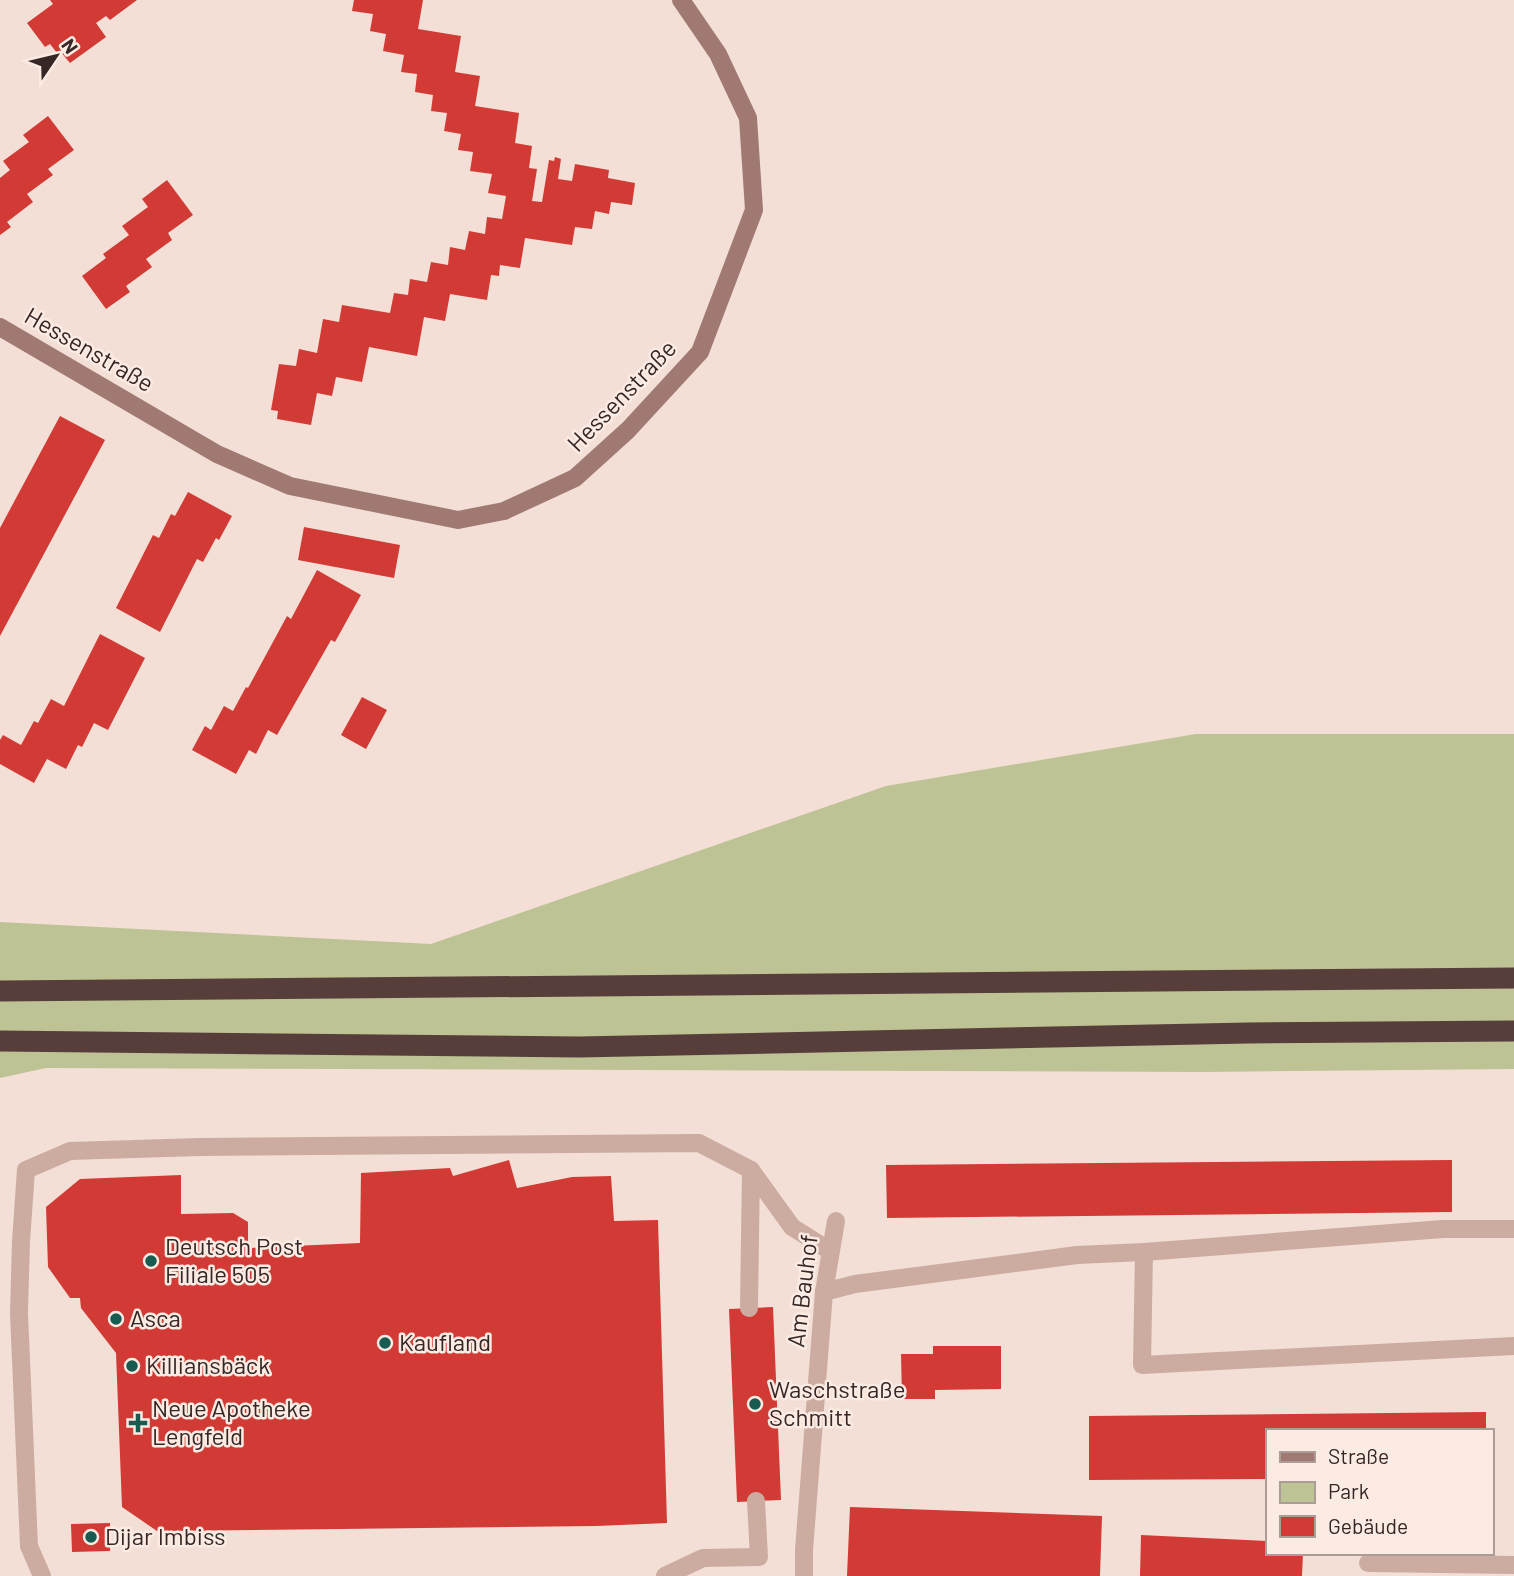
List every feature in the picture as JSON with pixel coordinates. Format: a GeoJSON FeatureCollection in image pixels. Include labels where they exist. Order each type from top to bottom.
{"type":"FeatureCollection","features":[{"type":"Feature","properties":{"kind":"highway"},"geometry":{"type":"LineString","coordinates":[[0,991],[1514,978]]}},
{"type":"Feature","properties":{"kind":"highway"},"geometry":{"type":"LineString","coordinates":[[0,1041],[579,1047],[1234,1033],[1514,1031]]}},
{"type":"Feature","properties":{"kind":"street","name":"Hessenstraße"},"geometry":{"type":"LineString","coordinates":[[0,327],[217,454],[290,485],[458,520],[505,511],[575,478],[628,430],[700,352],[754,210],[748,118],[719,54],[681,0]]}},
{"type":"Feature","properties":{"kind":"street"},"geometry":{"type":"LineString","coordinates":[[42,1576],[29,1546],[19,1312],[21,1241],[26,1170],[70,1151],[200,1147],[699,1143],[751,1170],[792,1227],[830,1251]]}},
{"type":"Feature","properties":{"kind":"street"},"geometry":{"type":"LineString","coordinates":[[749,1308],[751,1170]]}},
{"type":"Feature","properties":{"kind":"street","name":"Am Bauhof"},"geometry":{"type":"LineString","coordinates":[[804,1576],[824,1292],[836,1221]]}},
{"type":"Feature","properties":{"kind":"street"},"geometry":{"type":"LineString","coordinates":[[824,1292],[855,1284],[1077,1255],[1443,1229],[1514,1228]]}},
{"type":"Feature","properties":{"kind":"street"},"geometry":{"type":"LineString","coordinates":[[1144,1252],[1142,1365],[1514,1346]]}},
{"type":"Feature","properties":{"kind":"street"},"geometry":{"type":"LineString","coordinates":[[665,1576],[704,1558],[759,1557],[756,1501]]}},
{"type":"Feature","properties":{"kind":"street"},"geometry":{"type":"LineString","coordinates":[[1368,1563],[1514,1565]]}},
{"type":"Feature","properties":{"kind":"green space"},"geometry":{"type":"Polygon","coordinates":[[[1196,734],[1514,734],[1514,1069],[1205,1072],[46,1068],[0,1078],[0,922],[431,944],[886,786],[1196,734]]]}},
{"type":"Feature","properties":{"kind":"building"},"geometry":{"type":"Polygon","coordinates":[[[50,0],[137,0],[110,20],[106,16],[96,23],[106,37],[70,63],[50,44],[45,47],[27,23],[53,4],[50,0]]]}},
{"type":"Feature","properties":{"kind":"building"},"geometry":{"type":"Polygon","coordinates":[[[354,0],[423,0],[418,29],[461,36],[455,72],[480,76],[475,106],[519,113],[515,143],[532,146],[529,168],[537,169],[532,201],[542,202],[549,160],[554,161],[555,157],[561,159],[558,179],[572,181],[575,164],[609,170],[608,178],[635,183],[632,205],[611,202],[609,214],[595,211],[592,229],[575,227],[572,245],[525,238],[520,268],[500,265],[499,276],[491,275],[487,300],[450,294],[445,321],[424,317],[417,356],[369,347],[362,382],[336,377],[332,396],[317,393],[311,425],[277,419],[278,411],[271,410],[279,364],[296,366],[299,349],[317,353],[323,319],[339,322],[342,305],[390,313],[394,293],[408,295],[410,279],[427,282],[431,262],[448,265],[450,247],[465,250],[469,231],[485,234],[487,217],[502,219],[506,196],[488,193],[492,174],[470,171],[473,152],[458,150],[461,134],[444,131],[447,113],[431,111],[433,95],[415,92],[417,74],[401,72],[404,55],[383,51],[386,34],[370,31],[373,14],[352,11],[354,0]]]}},
{"type":"Feature","properties":{"kind":"building"},"geometry":{"type":"Polygon","coordinates":[[[48,116],[74,150],[48,169],[53,175],[27,194],[33,202],[7,222],[11,227],[0,235],[0,178],[10,170],[3,161],[29,142],[23,135],[48,116]]]}},
{"type":"Feature","properties":{"kind":"building"},"geometry":{"type":"Polygon","coordinates":[[[167,180],[193,215],[168,233],[172,240],[146,259],[152,267],[126,286],[130,292],[106,309],[82,276],[106,258],[103,254],[129,235],[122,226],[148,207],[142,199],[167,180]]]}},
{"type":"Feature","properties":{"kind":"building"},"geometry":{"type":"Polygon","coordinates":[[[60,416],[105,440],[0,636],[0,528],[60,416]]]}},
{"type":"Feature","properties":{"kind":"building"},"geometry":{"type":"Polygon","coordinates":[[[188,492],[232,516],[203,562],[197,559],[160,632],[116,608],[153,535],[159,538],[171,514],[175,516],[188,492]]]}},
{"type":"Feature","properties":{"kind":"building"},"geometry":{"type":"Polygon","coordinates":[[[304,527],[400,545],[394,578],[298,560],[304,527]]]}},
{"type":"Feature","properties":{"kind":"building"},"geometry":{"type":"Polygon","coordinates":[[[317,570],[361,595],[335,642],[331,640],[277,735],[268,730],[256,754],[249,750],[236,774],[192,750],[205,726],[211,730],[224,706],[233,711],[287,616],[291,619],[317,570]]]}},
{"type":"Feature","properties":{"kind":"building"},"geometry":{"type":"Polygon","coordinates":[[[100,634],[145,658],[108,730],[94,723],[82,747],[78,745],[66,769],[47,759],[34,783],[0,764],[0,740],[3,735],[21,745],[34,721],[38,723],[51,699],[64,706],[100,634]]]}},
{"type":"Feature","properties":{"kind":"building"},"geometry":{"type":"Polygon","coordinates":[[[362,697],[387,710],[366,749],[341,735],[362,697]]]}},
{"type":"Feature","properties":{"kind":"building","name":"Kaufland"},"geometry":{"type":"Polygon","coordinates":[[[509,1160],[517,1188],[572,1177],[611,1176],[614,1221],[658,1220],[667,1523],[157,1531],[122,1507],[116,1353],[81,1308],[80,1298],[70,1298],[48,1267],[46,1207],[80,1179],[181,1175],[181,1214],[233,1213],[248,1222],[248,1248],[360,1243],[361,1173],[450,1168],[453,1176],[509,1160]]]}},
{"type":"Feature","properties":{"kind":"building"},"geometry":{"type":"Polygon","coordinates":[[[1452,1160],[1452,1212],[887,1218],[886,1165],[1452,1160]]]}},
{"type":"Feature","properties":{"kind":"building","name":"Waschstraße Schmitt"},"geometry":{"type":"Polygon","coordinates":[[[773,1307],[781,1500],[737,1502],[729,1309],[773,1307]]]}},
{"type":"Feature","properties":{"kind":"building"},"geometry":{"type":"Polygon","coordinates":[[[933,1346],[1001,1346],[1001,1389],[935,1390],[935,1399],[902,1399],[901,1354],[933,1354],[933,1346]]]}},
{"type":"Feature","properties":{"kind":"building"},"geometry":{"type":"Polygon","coordinates":[[[1486,1412],[1486,1429],[1266,1429],[1266,1479],[1089,1480],[1089,1416],[1486,1412]]]}},
{"type":"Feature","properties":{"kind":"building"},"geometry":{"type":"Polygon","coordinates":[[[850,1507],[1102,1516],[1100,1576],[847,1576],[850,1507]]]}},
{"type":"Feature","properties":{"kind":"building","name":"Dijar Imbiss"},"geometry":{"type":"Polygon","coordinates":[[[110,1523],[110,1551],[72,1552],[71,1524],[110,1523]]]}},
{"type":"Feature","properties":{"kind":"building"},"geometry":{"type":"Polygon","coordinates":[[[1141,1535],[1266,1541],[1266,1555],[1303,1555],[1302,1576],[1140,1576],[1141,1535]]]}},
{"type":"Feature","properties":{"kind":"place","name":"Deutsch Post Filiale 505"},"geometry":{"type":"Point","coordinates":[151,1261]}},
{"type":"Feature","properties":{"kind":"place","name":"Asca"},"geometry":{"type":"Point","coordinates":[116,1319]}},
{"type":"Feature","properties":{"kind":"place","name":"Kaufland"},"geometry":{"type":"Point","coordinates":[385,1343]}},
{"type":"Feature","properties":{"kind":"place","name":"Killiansbäck"},"geometry":{"type":"Point","coordinates":[132,1366]}},
{"type":"Feature","properties":{"kind":"place","name":"Waschstraße Schmitt"},"geometry":{"type":"Point","coordinates":[755,1404]}},
{"type":"Feature","properties":{"kind":"place","name":"Neue Apotheke Lengfeld"},"geometry":{"type":"Point","coordinates":[138,1423]}},
{"type":"Feature","properties":{"kind":"place","name":"Dijar Imbiss"},"geometry":{"type":"Point","coordinates":[91,1537]}}]}
